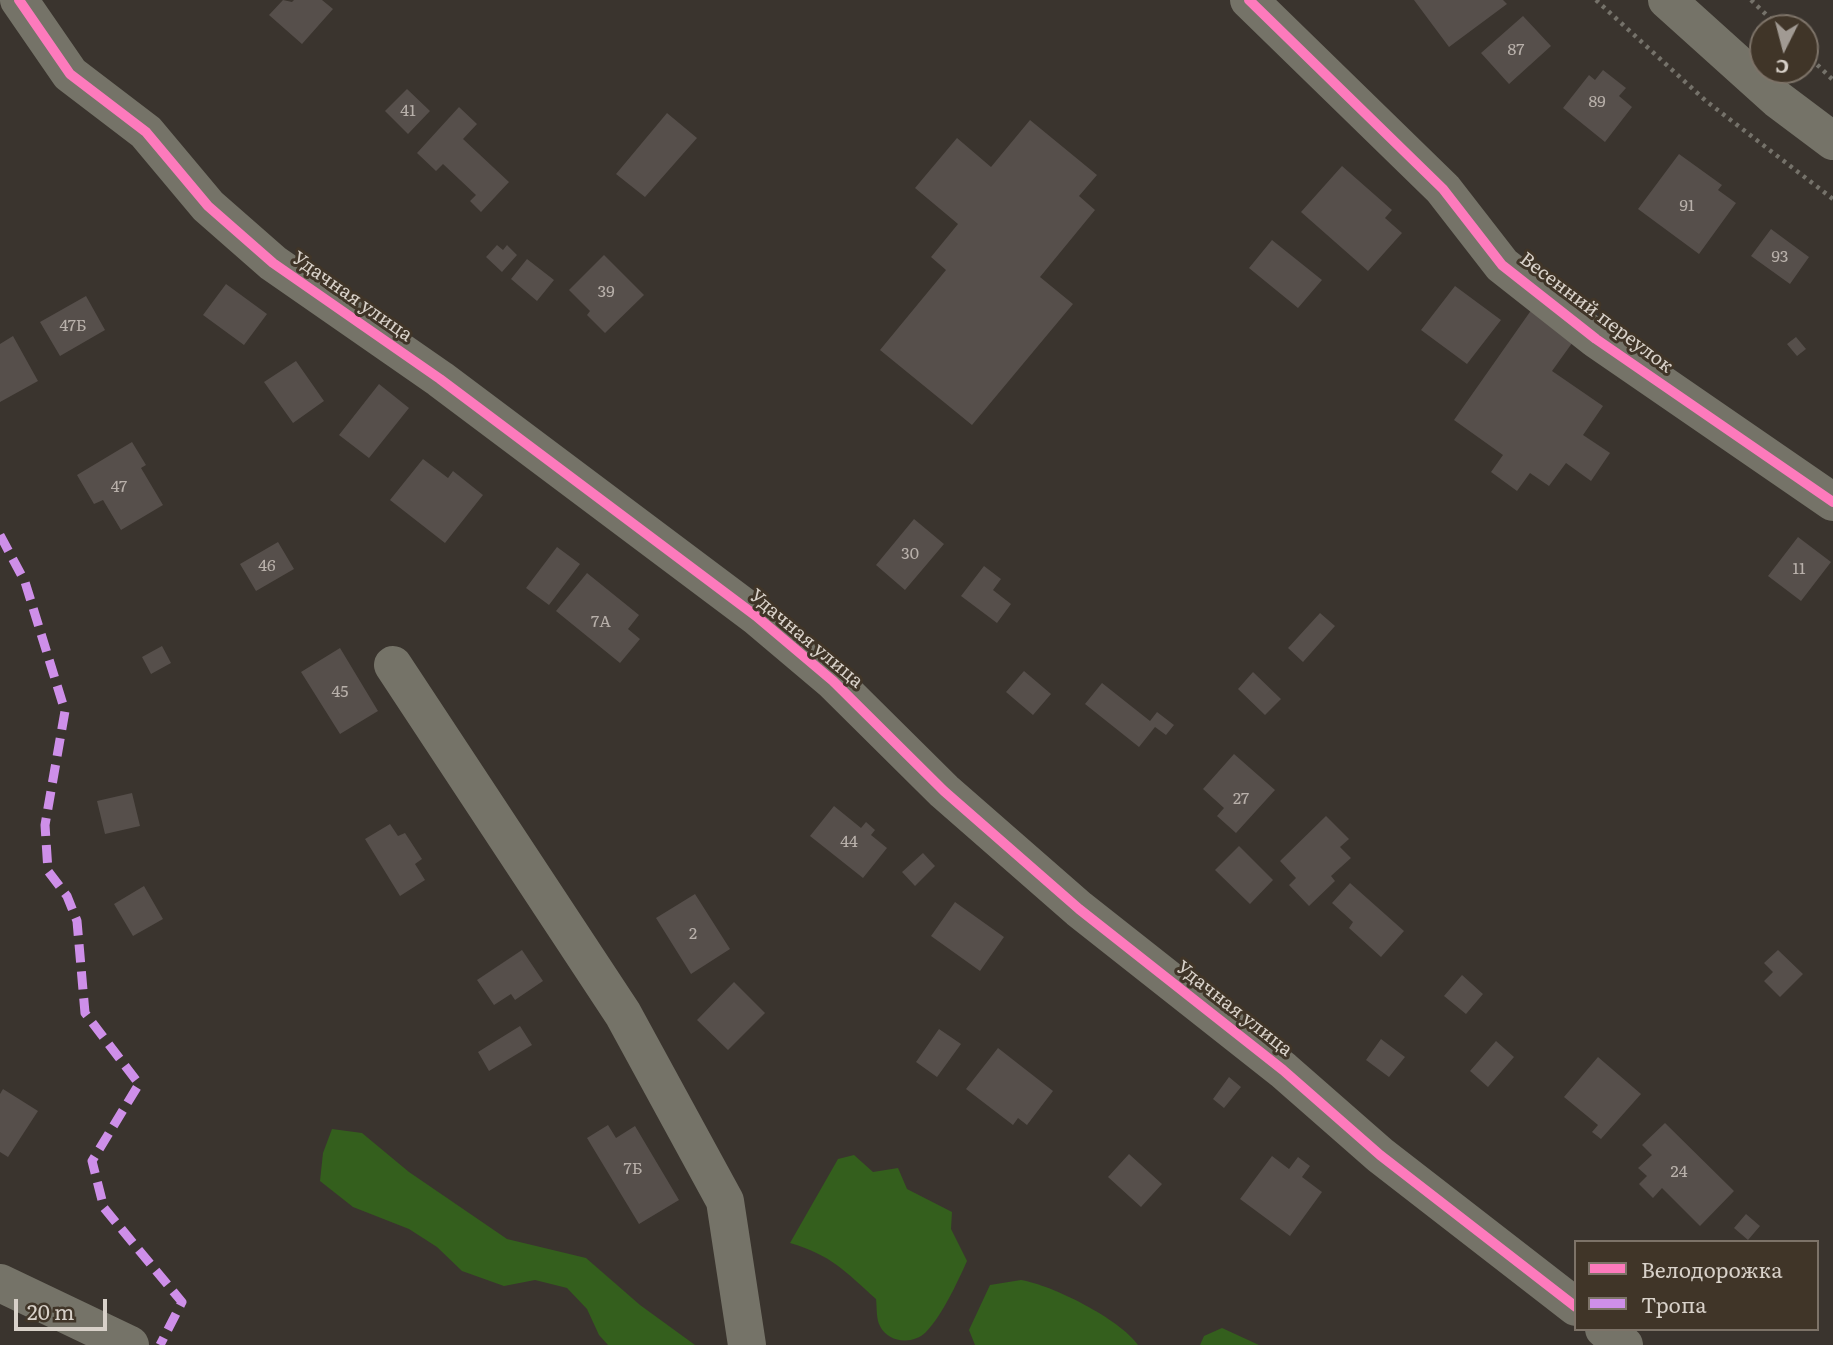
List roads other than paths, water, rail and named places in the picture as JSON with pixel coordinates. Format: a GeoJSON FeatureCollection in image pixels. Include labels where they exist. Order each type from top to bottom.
{"type":"FeatureCollection","features":[{"type":"Feature","properties":{"kind":"street","name":"Удачная улица"},"geometry":{"type":"LineString","coordinates":[[19,0],[70,74],[146,132],[208,206],[273,263],[440,379],[755,616],[833,681],[944,791],[1079,909],[1283,1070],[1380,1155],[1574,1305]]}},
{"type":"Feature","properties":{"kind":"street","name":"Весенний переулок"},"geometry":{"type":"LineString","coordinates":[[1249,0],[1443,190],[1502,265],[1596,339],[1831,498]]}},
{"type":"Feature","properties":{"kind":"street"},"geometry":{"type":"LineString","coordinates":[[1667,0],[1777,99],[1833,141]]}},
{"type":"Feature","properties":{"kind":"street"},"geometry":{"type":"LineString","coordinates":[[393,665],[623,1014],[725,1201],[747,1345]]}},
{"type":"Feature","properties":{"kind":"street"},"geometry":{"type":"LineString","coordinates":[[0,1283],[130,1345]]}},
{"type":"Feature","properties":{"kind":"street"},"geometry":{"type":"LineString","coordinates":[[1606,1331],[1624,1345]]}}]}
